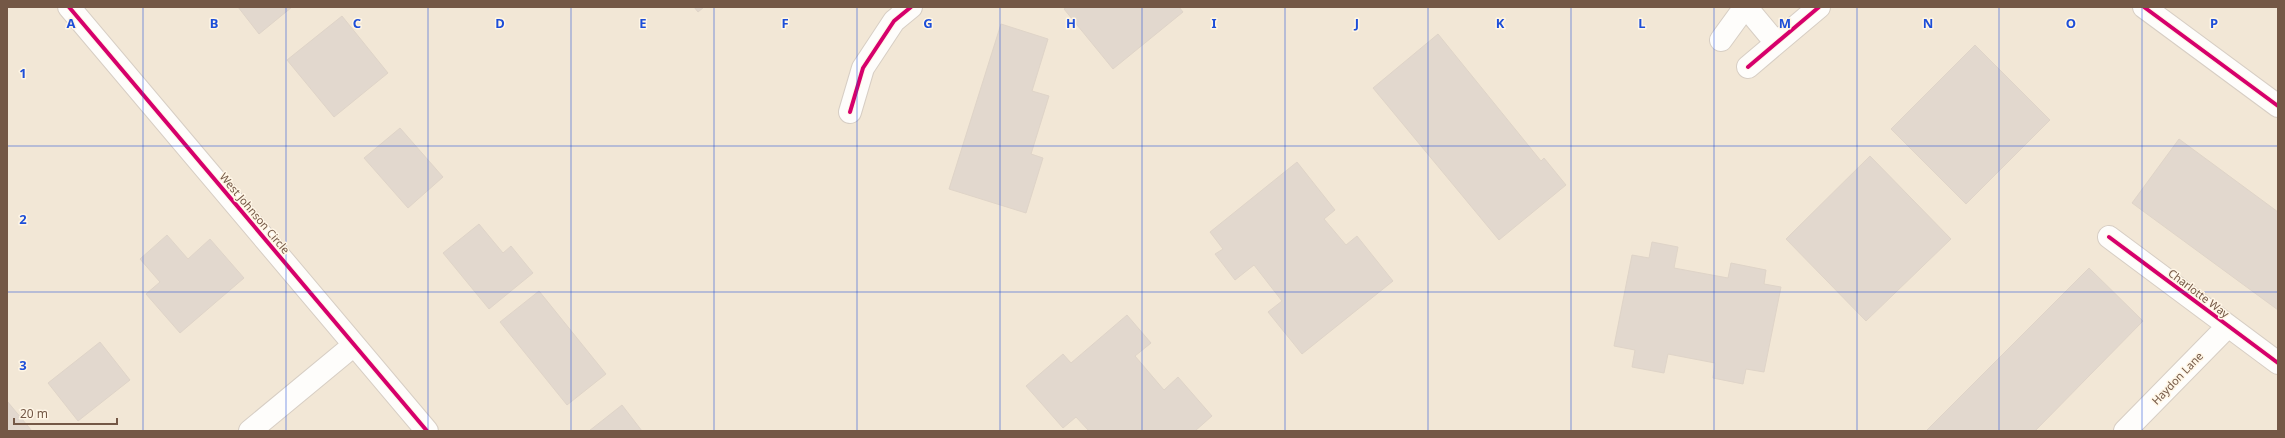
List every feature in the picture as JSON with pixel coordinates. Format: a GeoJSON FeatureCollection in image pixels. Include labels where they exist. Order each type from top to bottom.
{"type":"FeatureCollection","features":[{"type":"Feature","properties":{"kind":"street","name":"West Johnson Circle"},"geometry":{"type":"LineString","coordinates":[[69,7],[427,431]]}},
{"type":"Feature","properties":{"kind":"street"},"geometry":{"type":"LineString","coordinates":[[850,112],[863,68],[894,21],[912,7]]}},
{"type":"Feature","properties":{"kind":"street"},"geometry":{"type":"LineString","coordinates":[[1720,40],[1746,7],[1776,43]]}},
{"type":"Feature","properties":{"kind":"street"},"geometry":{"type":"LineString","coordinates":[[1748,67],[1819,7]]}},
{"type":"Feature","properties":{"kind":"street"},"geometry":{"type":"LineString","coordinates":[[2144,7],[2278,106]]}},
{"type":"Feature","properties":{"kind":"street","name":"Charlotte Way"},"geometry":{"type":"LineString","coordinates":[[2109,237],[2278,363]]}},
{"type":"Feature","properties":{"kind":"street","name":"Haydon Lane"},"geometry":{"type":"LineString","coordinates":[[2125,431],[2228,326]]}},
{"type":"Feature","properties":{"kind":"street"},"geometry":{"type":"LineString","coordinates":[[250,431],[354,345]]}},
{"type":"Feature","properties":{"kind":"shaded area"},"geometry":{"type":"Polygon","coordinates":[[[7,7],[2278,7],[2278,431],[7,431],[7,7]]]}},
{"type":"Feature","properties":{"kind":"building"},"geometry":{"type":"Polygon","coordinates":[[[238,7],[292,7],[259,34],[238,7]]]}},
{"type":"Feature","properties":{"kind":"building"},"geometry":{"type":"Polygon","coordinates":[[[694,7],[704,7],[698,12],[694,7]]]}},
{"type":"Feature","properties":{"kind":"building"},"geometry":{"type":"Polygon","coordinates":[[[1067,7],[1179,7],[1183,12],[1113,69],[1064,9],[1067,7]]]}},
{"type":"Feature","properties":{"kind":"building"},"geometry":{"type":"Polygon","coordinates":[[[342,16],[388,73],[334,117],[287,60],[342,16]]]}},
{"type":"Feature","properties":{"kind":"building"},"geometry":{"type":"Polygon","coordinates":[[[1001,24],[1048,39],[1032,91],[1049,96],[1031,154],[1043,158],[1026,213],[949,189],[1001,24]]]}},
{"type":"Feature","properties":{"kind":"building"},"geometry":{"type":"Polygon","coordinates":[[[1438,34],[1541,161],[1544,158],[1566,185],[1499,240],[1373,88],[1438,34]]]}},
{"type":"Feature","properties":{"kind":"building"},"geometry":{"type":"Polygon","coordinates":[[[1975,45],[2050,120],[1966,204],[1891,129],[1975,45]]]}},
{"type":"Feature","properties":{"kind":"building"},"geometry":{"type":"Polygon","coordinates":[[[400,128],[443,177],[408,208],[364,158],[400,128]]]}},
{"type":"Feature","properties":{"kind":"building"},"geometry":{"type":"Polygon","coordinates":[[[2179,139],[2278,212],[2278,310],[2132,203],[2179,139]]]}},
{"type":"Feature","properties":{"kind":"building"},"geometry":{"type":"Polygon","coordinates":[[[1870,156],[1951,239],[1866,321],[1786,239],[1870,156]]]}},
{"type":"Feature","properties":{"kind":"building"},"geometry":{"type":"Polygon","coordinates":[[[1297,162],[1335,210],[1324,219],[1346,245],[1357,236],[1393,281],[1302,354],[1268,312],[1282,301],[1254,265],[1235,280],[1215,254],[1223,249],[1210,232],[1297,162]]]}},
{"type":"Feature","properties":{"kind":"building"},"geometry":{"type":"Polygon","coordinates":[[[479,224],[503,253],[511,246],[533,273],[489,309],[443,253],[479,224]]]}},
{"type":"Feature","properties":{"kind":"building"},"geometry":{"type":"Polygon","coordinates":[[[167,235],[188,259],[210,239],[244,278],[180,333],[146,294],[160,282],[140,259],[167,235]]]}},
{"type":"Feature","properties":{"kind":"building"},"geometry":{"type":"Polygon","coordinates":[[[1652,242],[1678,247],[1674,268],[1728,278],[1731,263],[1766,270],[1764,284],[1781,287],[1764,372],[1746,369],[1743,384],[1713,378],[1715,363],[1668,354],[1664,373],[1632,367],[1635,350],[1614,346],[1632,255],[1649,258],[1652,242]]]}},
{"type":"Feature","properties":{"kind":"building"},"geometry":{"type":"Polygon","coordinates":[[[2089,268],[2143,321],[2035,431],[1926,431],[2089,268]]]}},
{"type":"Feature","properties":{"kind":"building"},"geometry":{"type":"Polygon","coordinates":[[[539,291],[606,374],[567,405],[500,322],[539,291]]]}},
{"type":"Feature","properties":{"kind":"building"},"geometry":{"type":"Polygon","coordinates":[[[1127,315],[1151,343],[1135,356],[1164,390],[1178,377],[1212,416],[1195,431],[1089,431],[1076,417],[1063,428],[1026,386],[1063,354],[1071,363],[1127,315]]]}},
{"type":"Feature","properties":{"kind":"building"},"geometry":{"type":"Polygon","coordinates":[[[100,342],[130,380],[78,421],[48,383],[100,342]]]}},
{"type":"Feature","properties":{"kind":"building"},"geometry":{"type":"Polygon","coordinates":[[[7,401],[32,431],[7,431],[7,401]]]}},
{"type":"Feature","properties":{"kind":"building"},"geometry":{"type":"Polygon","coordinates":[[[622,405],[642,431],[589,431],[622,405]]]}},
{"type":"Feature","properties":{"kind":"cycle path"},"geometry":{"type":"LineString","coordinates":[[69,7],[427,431]]}},
{"type":"Feature","properties":{"kind":"cycle path"},"geometry":{"type":"LineString","coordinates":[[850,112],[863,68],[894,21],[911,7]]}},
{"type":"Feature","properties":{"kind":"cycle path"},"geometry":{"type":"LineString","coordinates":[[1748,67],[1819,7]]}},
{"type":"Feature","properties":{"kind":"cycle path"},"geometry":{"type":"LineString","coordinates":[[2144,7],[2278,106]]}},
{"type":"Feature","properties":{"kind":"cycle path"},"geometry":{"type":"LineString","coordinates":[[2109,237],[2278,363]]}}]}
